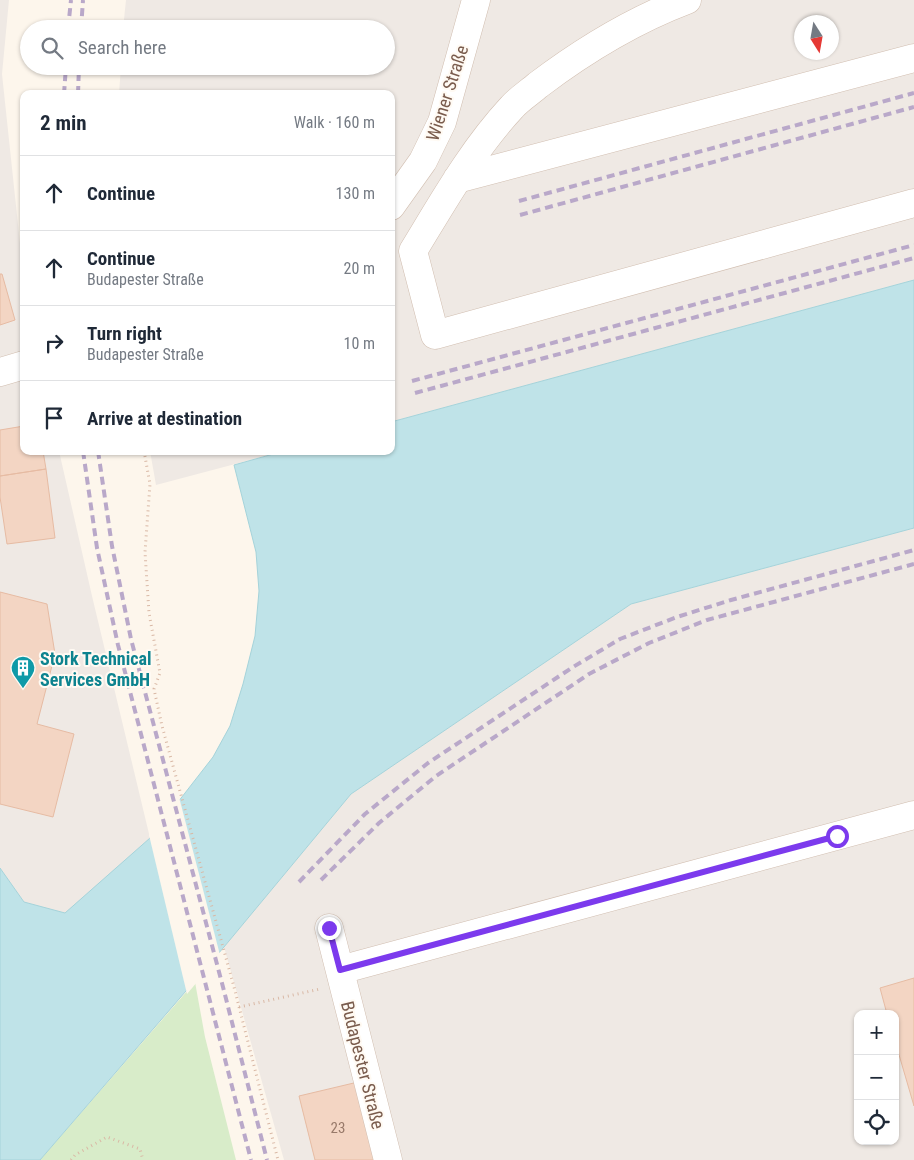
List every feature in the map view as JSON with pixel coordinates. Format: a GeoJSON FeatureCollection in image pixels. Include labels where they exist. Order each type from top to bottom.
{"type":"FeatureCollection","features":[{"type":"Feature","properties":{"kind":"street","name":"Wiener Straße"},"geometry":{"type":"LineString","coordinates":[[395,200],[423,161],[442,122],[476,0]]}},
{"type":"Feature","properties":{"kind":"street"},"geometry":{"type":"LineString","coordinates":[[687,0],[647,18],[608,39],[556,72],[513,105],[484,141],[457,179],[413,251],[435,335],[914,203]]}},
{"type":"Feature","properties":{"kind":"street"},"geometry":{"type":"LineString","coordinates":[[457,179],[914,58]]}},
{"type":"Feature","properties":{"kind":"street"},"geometry":{"type":"LineString","coordinates":[[0,372],[20,366]]}},
{"type":"Feature","properties":{"kind":"street"},"geometry":{"type":"LineString","coordinates":[[341,977],[405,953],[914,815]]}},
{"type":"Feature","properties":{"kind":"street","name":"Budapester Straße"},"geometry":{"type":"LineString","coordinates":[[329,928],[388,1160]]}},
{"type":"Feature","properties":{"kind":"path"},"geometry":{"type":"LineString","coordinates":[[145,455],[150,484],[145,552],[149,613],[160,673],[154,689],[162,726],[234,987],[278,1160]]}},
{"type":"Feature","properties":{"kind":"path"},"geometry":{"type":"LineString","coordinates":[[239,1007],[341,977]]}},
{"type":"Feature","properties":{"kind":"path"},"geometry":{"type":"LineString","coordinates":[[71,1160],[75,1155],[107,1137],[140,1149],[143,1160]]}},
{"type":"Feature","properties":{"kind":"shaded area"},"geometry":{"type":"Polygon","coordinates":[[[0,0],[9,0],[2,74],[20,243],[20,455],[60,455],[150,838],[65,914],[24,902],[0,868],[0,0]]]}},
{"type":"Feature","properties":{"kind":"shaded area"},"geometry":{"type":"Polygon","coordinates":[[[126,0],[914,0],[914,280],[395,421],[395,90],[119,90],[120,75],[395,75],[395,20],[124,20],[126,0]]]}},
{"type":"Feature","properties":{"kind":"shaded area"},"geometry":{"type":"Polygon","coordinates":[[[151,455],[269,455],[156,485],[151,455]]]}},
{"type":"Feature","properties":{"kind":"shaded area"},"geometry":{"type":"Polygon","coordinates":[[[914,528],[914,1160],[284,1160],[224,947],[351,794],[631,604],[914,528]]]}},
{"type":"Feature","properties":{"kind":"green space"},"geometry":{"type":"Polygon","coordinates":[[[195,982],[205,1037],[236,1160],[40,1160],[195,982]]]}},
{"type":"Feature","properties":{"kind":"water"},"geometry":{"type":"Polygon","coordinates":[[[914,280],[914,528],[631,604],[351,794],[224,947],[40,1160],[0,1160],[0,868],[24,902],[65,913],[150,838],[213,757],[230,726],[255,636],[259,591],[256,552],[234,465],[270,455],[395,455],[395,421],[914,280]]]}},
{"type":"Feature","properties":{"kind":"pier"},"geometry":{"type":"Polygon","coordinates":[[[179,797],[220,955],[187,994],[149,835],[179,797]]]}},
{"type":"Feature","properties":{"kind":"building"},"geometry":{"type":"Polygon","coordinates":[[[0,274],[2,274],[15,320],[0,325],[0,274]]]}},
{"type":"Feature","properties":{"kind":"building"},"geometry":{"type":"Polygon","coordinates":[[[20,427],[20,455],[44,455],[46,469],[0,476],[0,430],[20,427]]]}},
{"type":"Feature","properties":{"kind":"building"},"geometry":{"type":"Polygon","coordinates":[[[46,469],[55,538],[7,544],[0,497],[0,476],[46,469]]]}},
{"type":"Feature","properties":{"kind":"building","name":"Stork Technical Services GmbH"},"geometry":{"type":"Polygon","coordinates":[[[0,592],[47,604],[55,654],[37,724],[74,734],[53,817],[0,804],[0,592]]]}},
{"type":"Feature","properties":{"kind":"building"},"geometry":{"type":"Polygon","coordinates":[[[914,978],[914,1106],[899,1055],[899,1010],[886,1010],[880,988],[914,978]]]}},
{"type":"Feature","properties":{"kind":"building"},"geometry":{"type":"Polygon","coordinates":[[[358,1082],[377,1160],[315,1160],[299,1096],[358,1082]]]}},
{"type":"Feature","properties":{"kind":"railway"},"geometry":{"type":"LineString","coordinates":[[69,20],[71,0]]}},
{"type":"Feature","properties":{"kind":"railway"},"geometry":{"type":"LineString","coordinates":[[82,20],[83,0]]}},
{"type":"Feature","properties":{"kind":"railway"},"geometry":{"type":"LineString","coordinates":[[64,90],[65,75]]}},
{"type":"Feature","properties":{"kind":"railway"},"geometry":{"type":"LineString","coordinates":[[78,90],[79,75]]}},
{"type":"Feature","properties":{"kind":"railway"},"geometry":{"type":"LineString","coordinates":[[519,201],[914,93]]}},
{"type":"Feature","properties":{"kind":"railway"},"geometry":{"type":"LineString","coordinates":[[520,215],[914,107]]}},
{"type":"Feature","properties":{"kind":"railway"},"geometry":{"type":"LineString","coordinates":[[412,381],[914,245]]}},
{"type":"Feature","properties":{"kind":"railway"},"geometry":{"type":"LineString","coordinates":[[415,393],[914,258]]}},
{"type":"Feature","properties":{"kind":"railway"},"geometry":{"type":"LineString","coordinates":[[84,455],[97,548],[118,645],[251,1160]]}},
{"type":"Feature","properties":{"kind":"railway"},"geometry":{"type":"LineString","coordinates":[[99,455],[112,546],[131,639],[267,1160]]}},
{"type":"Feature","properties":{"kind":"railway"},"geometry":{"type":"LineString","coordinates":[[299,882],[365,814],[428,763],[573,667],[620,639],[677,617],[731,600],[914,550]]}},
{"type":"Feature","properties":{"kind":"railway"},"geometry":{"type":"LineString","coordinates":[[321,880],[379,823],[436,776],[589,674],[649,643],[707,620],[914,564]]}},
{"type":"Feature","properties":{"kind":"place","name":"Stork Technical Services GmbH"},"geometry":{"type":"Point","coordinates":[23,689]}},
{"type":"Feature","properties":{"kind":"route"},"geometry":{"type":"LineString","coordinates":[[329,928],[340,970],[837,836]]}}]}
